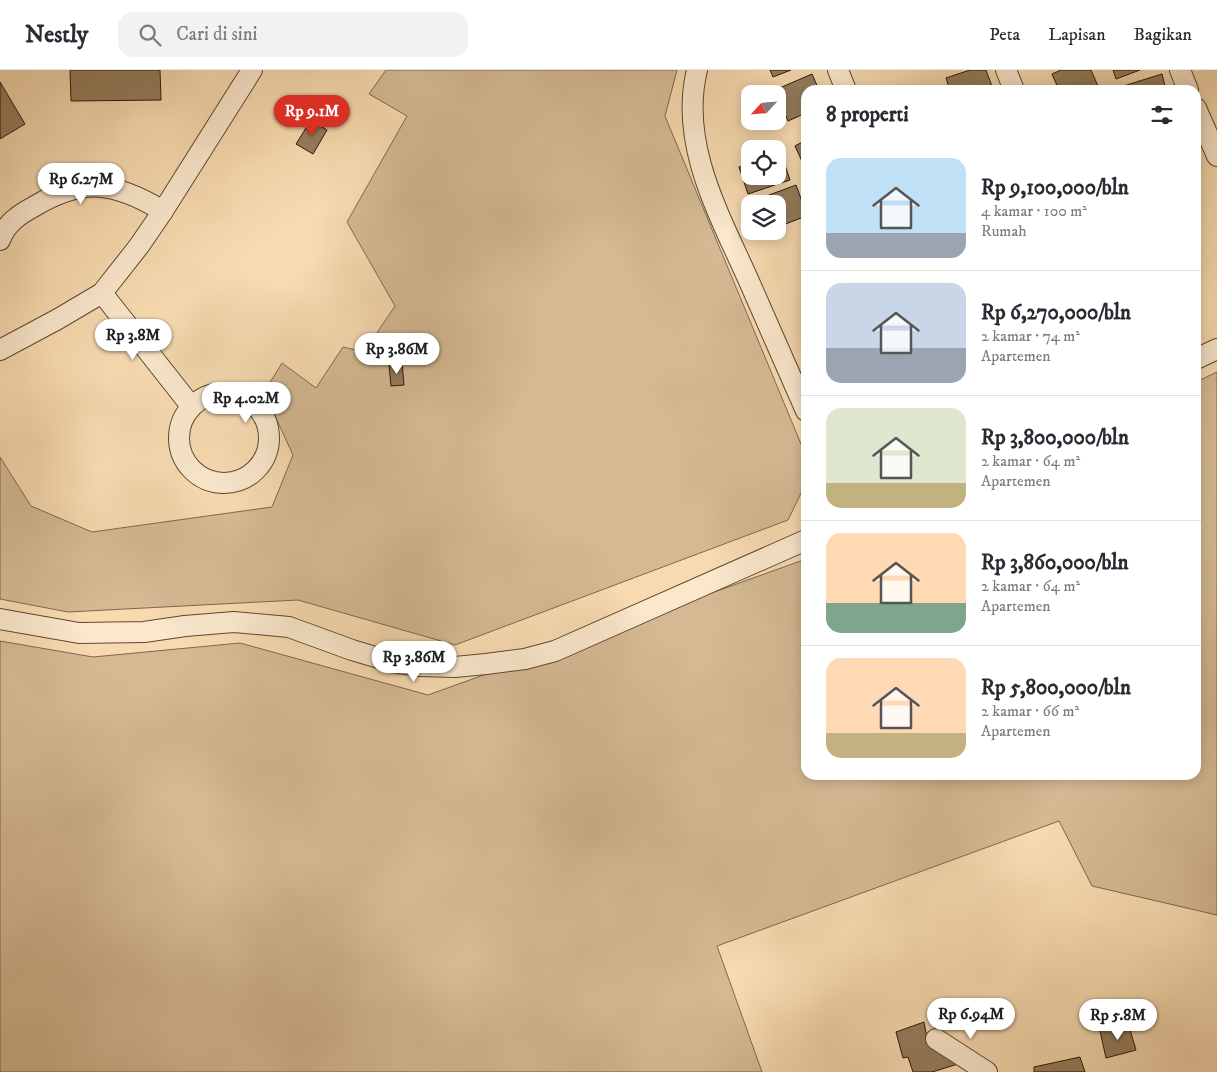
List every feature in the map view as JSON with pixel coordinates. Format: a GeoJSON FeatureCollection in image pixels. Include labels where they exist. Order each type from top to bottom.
{"type":"FeatureCollection","features":[{"type":"Feature","properties":{"kind":"street"},"geometry":{"type":"LineString","coordinates":[[1,347],[58,319],[102,293],[139,246],[163,211],[252,70]]}},
{"type":"Feature","properties":{"kind":"street"},"geometry":{"type":"LineString","coordinates":[[697,70],[693,85],[692,117],[698,158],[710,195],[801,400]]}},
{"type":"Feature","properties":{"kind":"street"},"geometry":{"type":"LineString","coordinates":[[838,70],[844,85]]}},
{"type":"Feature","properties":{"kind":"street"},"geometry":{"type":"LineString","coordinates":[[1006,70],[1012,85]]}},
{"type":"Feature","properties":{"kind":"street"},"geometry":{"type":"LineString","coordinates":[[1180,70],[1186,85]]}},
{"type":"Feature","properties":{"kind":"street"},"geometry":{"type":"LineString","coordinates":[[1201,119],[1217,156]]}},
{"type":"Feature","properties":{"kind":"street"},"geometry":{"type":"LineString","coordinates":[[0,240],[16,216],[54,195],[71,189],[96,186],[115,188],[140,197],[163,211]]}},
{"type":"Feature","properties":{"kind":"street"},"geometry":{"type":"LineString","coordinates":[[102,293],[191,406]]}},
{"type":"Feature","properties":{"kind":"street"},"geometry":{"type":"LineString","coordinates":[[1201,357],[1217,349]]}},
{"type":"Feature","properties":{"kind":"street"},"geometry":{"type":"LineString","coordinates":[[217,393],[232,394],[246,399],[257,408],[265,421],[268,436],[267,451],[261,464],[250,475],[237,481],[222,484],[208,480],[195,473],[185,462],[179,448],[182,418],[191,406],[203,398],[217,393]]}},
{"type":"Feature","properties":{"kind":"street"},"geometry":{"type":"LineString","coordinates":[[0,619],[79,633],[144,632],[234,622],[289,627],[352,650],[392,662],[446,667],[486,664],[525,659],[554,651],[801,542]]}},
{"type":"Feature","properties":{"kind":"street"},"geometry":{"type":"LineString","coordinates":[[936,1039],[988,1072]]}},
{"type":"Feature","properties":{"kind":"shaded area"},"geometry":{"type":"Polygon","coordinates":[[[386,70],[677,70],[665,116],[801,444],[801,493],[788,520],[455,645],[298,600],[68,612],[0,599],[0,457],[31,506],[92,532],[272,507],[293,455],[264,392],[282,363],[316,388],[343,347],[364,352],[395,306],[347,222],[407,116],[369,94],[386,70]]]}},
{"type":"Feature","properties":{"kind":"shaded area"},"geometry":{"type":"Polygon","coordinates":[[[1217,372],[1217,915],[1092,886],[1059,821],[717,946],[762,1072],[0,1072],[0,641],[93,657],[240,643],[428,695],[801,561],[801,780],[1201,780],[1201,380],[1217,372]]]}},
{"type":"Feature","properties":{"kind":"building"},"geometry":{"type":"Polygon","coordinates":[[[70,70],[160,70],[161,100],[71,101],[70,70]]]}},
{"type":"Feature","properties":{"kind":"building"},"geometry":{"type":"Polygon","coordinates":[[[770,70],[791,70],[773,77],[770,70]]]}},
{"type":"Feature","properties":{"kind":"building"},"geometry":{"type":"Polygon","coordinates":[[[970,70],[986,70],[992,85],[948,85],[946,78],[970,70]]]}},
{"type":"Feature","properties":{"kind":"building"},"geometry":{"type":"Polygon","coordinates":[[[1061,70],[1091,70],[1098,85],[1057,85],[1052,74],[1061,70]]]}},
{"type":"Feature","properties":{"kind":"building"},"geometry":{"type":"Polygon","coordinates":[[[1113,70],[1140,70],[1116,79],[1113,70]]]}},
{"type":"Feature","properties":{"kind":"building"},"geometry":{"type":"Polygon","coordinates":[[[812,74],[817,85],[801,85],[801,115],[788,121],[786,116],[786,85],[812,74]]]}},
{"type":"Feature","properties":{"kind":"building"},"geometry":{"type":"Polygon","coordinates":[[[1162,74],[1165,85],[1127,85],[1162,74]]]}},
{"type":"Feature","properties":{"kind":"building"},"geometry":{"type":"Polygon","coordinates":[[[0,82],[25,124],[0,139],[0,82]]]}},
{"type":"Feature","properties":{"kind":"building"},"geometry":{"type":"Polygon","coordinates":[[[311,120],[327,130],[313,154],[296,144],[311,120]]]}},
{"type":"Feature","properties":{"kind":"building"},"geometry":{"type":"Polygon","coordinates":[[[801,143],[801,159],[795,146],[801,143]]]}},
{"type":"Feature","properties":{"kind":"building"},"geometry":{"type":"Polygon","coordinates":[[[786,168],[790,180],[786,181],[786,168]]]}},
{"type":"Feature","properties":{"kind":"building"},"geometry":{"type":"Polygon","coordinates":[[[745,185],[775,185],[748,194],[745,185]]]}},
{"type":"Feature","properties":{"kind":"building"},"geometry":{"type":"Polygon","coordinates":[[[796,185],[801,198],[801,218],[786,224],[786,195],[769,195],[796,185]]]}},
{"type":"Feature","properties":{"kind":"building"},"geometry":{"type":"Polygon","coordinates":[[[402,363],[404,385],[391,386],[389,365],[402,363]]]}},
{"type":"Feature","properties":{"kind":"building"},"geometry":{"type":"Polygon","coordinates":[[[924,1022],[928,1043],[958,1064],[932,1072],[913,1072],[908,1057],[903,1058],[896,1032],[924,1022]]]}},
{"type":"Feature","properties":{"kind":"building"},"geometry":{"type":"Polygon","coordinates":[[[1128,1023],[1136,1050],[1106,1058],[1100,1031],[1128,1023]]]}},
{"type":"Feature","properties":{"kind":"building"},"geometry":{"type":"Polygon","coordinates":[[[1080,1057],[1085,1072],[1034,1072],[1034,1067],[1080,1057]]]}}]}
